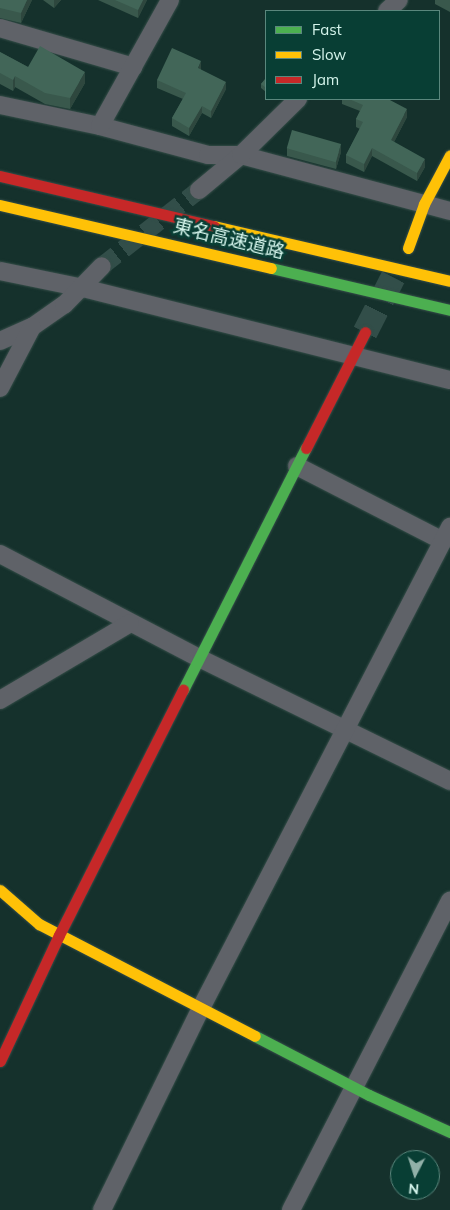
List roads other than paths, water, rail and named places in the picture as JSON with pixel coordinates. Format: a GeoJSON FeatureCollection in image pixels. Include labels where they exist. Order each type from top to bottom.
{"type":"FeatureCollection","features":[{"type":"Feature","properties":{"kind":"main road"},"geometry":{"type":"LineString","coordinates":[[408,248],[424,204],[450,155]]}},
{"type":"Feature","properties":{"kind":"main road","name":"東名高速道路"},"geometry":{"type":"LineString","coordinates":[[0,176],[450,281]]}},
{"type":"Feature","properties":{"kind":"main road","name":"東名高速道路"},"geometry":{"type":"LineString","coordinates":[[0,204],[450,310]]}},
{"type":"Feature","properties":{"kind":"main road"},"geometry":{"type":"LineString","coordinates":[[0,1061],[59,935],[351,356],[366,332]]}},
{"type":"Feature","properties":{"kind":"main road"},"geometry":{"type":"LineString","coordinates":[[0,890],[39,924],[59,935],[355,1088],[450,1132]]}},
{"type":"Feature","properties":{"kind":"street"},"geometry":{"type":"LineString","coordinates":[[100,126],[170,0]]}},
{"type":"Feature","properties":{"kind":"street"},"geometry":{"type":"LineString","coordinates":[[388,10],[399,0]]}},
{"type":"Feature","properties":{"kind":"street"},"geometry":{"type":"LineString","coordinates":[[0,28],[133,67]]}},
{"type":"Feature","properties":{"kind":"street"},"geometry":{"type":"LineString","coordinates":[[199,190],[241,155],[297,100]]}},
{"type":"Feature","properties":{"kind":"street"},"geometry":{"type":"LineString","coordinates":[[0,105],[100,126],[208,155],[241,155],[450,211]]}},
{"type":"Feature","properties":{"kind":"street"},"geometry":{"type":"LineString","coordinates":[[0,341],[32,327],[83,288],[102,266]]}},
{"type":"Feature","properties":{"kind":"street"},"geometry":{"type":"LineString","coordinates":[[0,271],[83,288],[450,380]]}},
{"type":"Feature","properties":{"kind":"street"},"geometry":{"type":"LineString","coordinates":[[0,388],[32,327]]}},
{"type":"Feature","properties":{"kind":"street"},"geometry":{"type":"LineString","coordinates":[[102,1210],[345,727],[447,534],[297,466]]}},
{"type":"Feature","properties":{"kind":"street"},"geometry":{"type":"LineString","coordinates":[[0,554],[199,658],[345,727],[450,781]]}},
{"type":"Feature","properties":{"kind":"street"},"geometry":{"type":"LineString","coordinates":[[0,700],[130,623]]}},
{"type":"Feature","properties":{"kind":"street"},"geometry":{"type":"LineString","coordinates":[[290,1210],[355,1088],[450,900]]}},
{"type":"Feature","properties":{"kind":"tunnel"},"geometry":{"type":"LineString","coordinates":[[102,266],[199,190]]}},
{"type":"Feature","properties":{"kind":"tunnel"},"geometry":{"type":"LineString","coordinates":[[365,332],[393,277]]}}]}
